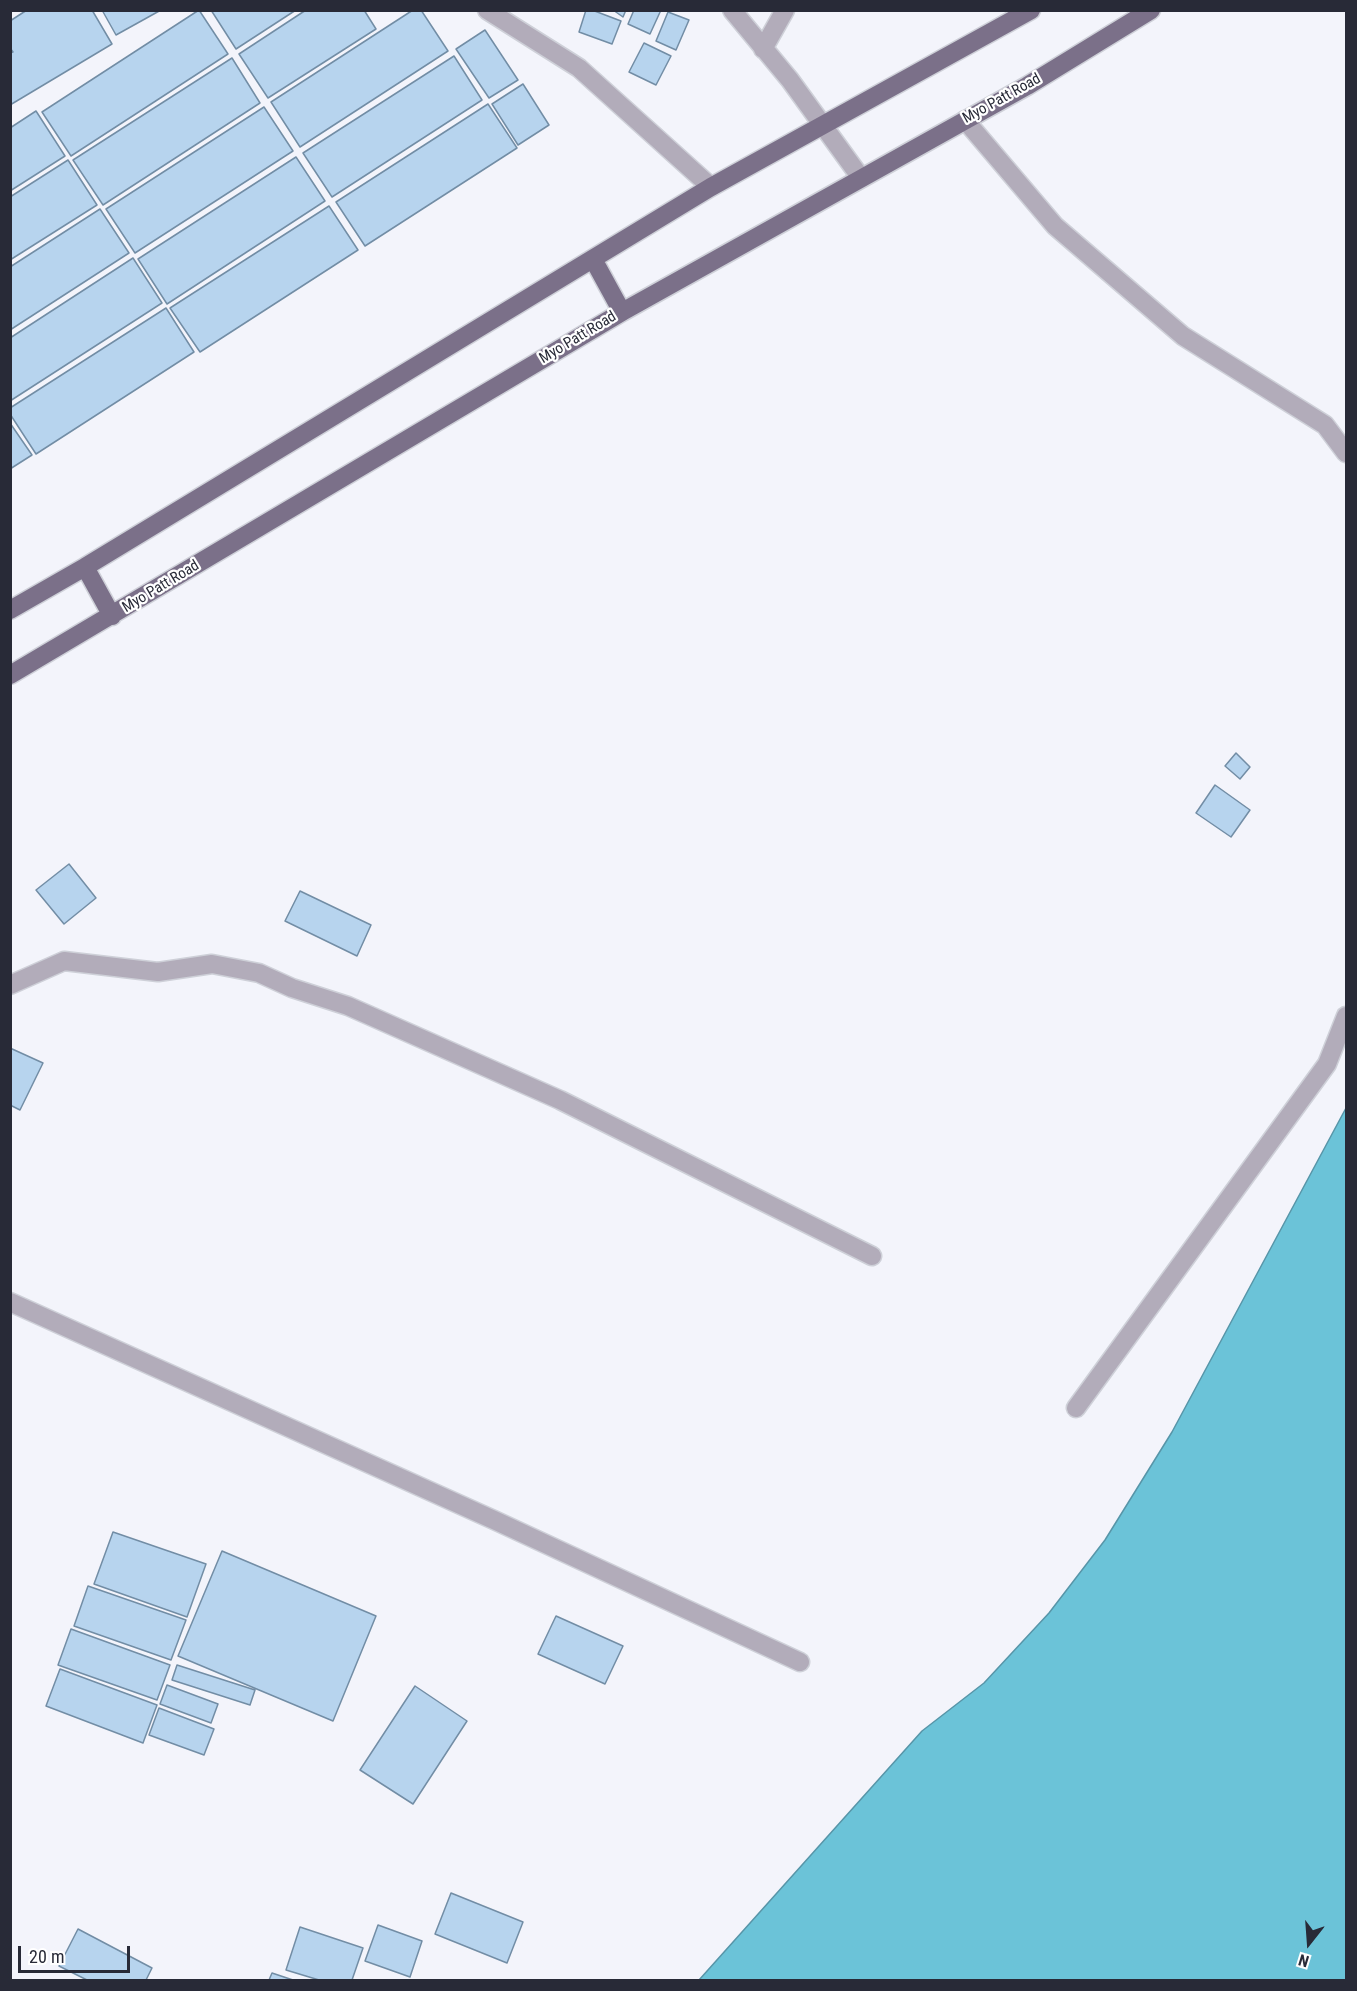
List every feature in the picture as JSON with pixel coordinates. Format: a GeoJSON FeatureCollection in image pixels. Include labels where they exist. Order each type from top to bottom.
{"type":"FeatureCollection","features":[{"type":"Feature","properties":{"kind":"main road"},"geometry":{"type":"LineString","coordinates":[[10,610],[85,567],[711,187],[1031,10]]}},
{"type":"Feature","properties":{"kind":"main road","name":"Myo Patt Road"},"geometry":{"type":"LineString","coordinates":[[10,675],[622,312],[1027,86],[1151,10]]}},
{"type":"Feature","properties":{"kind":"main road"},"geometry":{"type":"LineString","coordinates":[[592,259],[622,312]]}},
{"type":"Feature","properties":{"kind":"main road"},"geometry":{"type":"LineString","coordinates":[[85,567],[112,616]]}},
{"type":"Feature","properties":{"kind":"street"},"geometry":{"type":"LineString","coordinates":[[487,10],[579,68],[711,187]]}},
{"type":"Feature","properties":{"kind":"street"},"geometry":{"type":"LineString","coordinates":[[732,10],[825,126],[861,178]]}},
{"type":"Feature","properties":{"kind":"street"},"geometry":{"type":"LineString","coordinates":[[763,49],[785,10]]}},
{"type":"Feature","properties":{"kind":"street"},"geometry":{"type":"LineString","coordinates":[[965,120],[1055,226],[1183,336],[1325,425],[1347,453]]}},
{"type":"Feature","properties":{"kind":"street"},"geometry":{"type":"LineString","coordinates":[[10,985],[64,961],[158,972],[212,964],[259,973],[292,988],[348,1006],[560,1100],[872,1256]]}},
{"type":"Feature","properties":{"kind":"street"},"geometry":{"type":"LineString","coordinates":[[1076,1408],[1327,1064],[1347,1016]]}},
{"type":"Feature","properties":{"kind":"street"},"geometry":{"type":"LineString","coordinates":[[10,1302],[483,1515],[800,1662]]}},
{"type":"Feature","properties":{"kind":"water"},"geometry":{"type":"Polygon","coordinates":[[[1346,1108],[1346,1980],[699,1980],[922,1731],[984,1683],[1049,1613],[1105,1540],[1172,1432],[1346,1108]]]}},
{"type":"Feature","properties":{"kind":"building"},"geometry":{"type":"Polygon","coordinates":[[[27,10],[92,10],[112,44],[10,105],[10,53],[13,52],[10,48],[10,21],[27,10]]]}},
{"type":"Feature","properties":{"kind":"building"},"geometry":{"type":"Polygon","coordinates":[[[102,10],[161,10],[116,35],[102,10]]]}},
{"type":"Feature","properties":{"kind":"building"},"geometry":{"type":"Polygon","coordinates":[[[199,10],[228,54],[71,156],[42,112],[199,10]]]}},
{"type":"Feature","properties":{"kind":"building"},"geometry":{"type":"Polygon","coordinates":[[[211,10],[296,10],[236,49],[211,10]]]}},
{"type":"Feature","properties":{"kind":"building"},"geometry":{"type":"Polygon","coordinates":[[[306,10],[364,10],[376,29],[268,98],[239,54],[306,10]]]}},
{"type":"Feature","properties":{"kind":"building"},"geometry":{"type":"Polygon","coordinates":[[[413,10],[421,10],[448,51],[300,147],[271,102],[413,10]]]}},
{"type":"Feature","properties":{"kind":"building"},"geometry":{"type":"Polygon","coordinates":[[[586,10],[621,21],[612,44],[579,32],[586,10]]]}},
{"type":"Feature","properties":{"kind":"building"},"geometry":{"type":"Polygon","coordinates":[[[613,10],[626,10],[623,17],[613,10]]]}},
{"type":"Feature","properties":{"kind":"building"},"geometry":{"type":"Polygon","coordinates":[[[634,10],[661,10],[650,34],[628,24],[634,10]]]}},
{"type":"Feature","properties":{"kind":"building"},"geometry":{"type":"Polygon","coordinates":[[[668,12],[689,20],[676,50],[656,41],[668,12]]]}},
{"type":"Feature","properties":{"kind":"building"},"geometry":{"type":"Polygon","coordinates":[[[485,30],[518,80],[489,98],[456,49],[485,30]]]}},
{"type":"Feature","properties":{"kind":"building"},"geometry":{"type":"Polygon","coordinates":[[[644,43],[671,56],[656,85],[629,72],[644,43]]]}},
{"type":"Feature","properties":{"kind":"building"},"geometry":{"type":"Polygon","coordinates":[[[454,56],[482,100],[332,197],[303,153],[454,56]]]}},
{"type":"Feature","properties":{"kind":"building"},"geometry":{"type":"Polygon","coordinates":[[[232,58],[260,103],[103,205],[73,160],[232,58]]]}},
{"type":"Feature","properties":{"kind":"building"},"geometry":{"type":"Polygon","coordinates":[[[523,84],[549,125],[518,145],[492,104],[523,84]]]}},
{"type":"Feature","properties":{"kind":"building"},"geometry":{"type":"Polygon","coordinates":[[[488,104],[517,148],[365,246],[336,202],[488,104]]]}},
{"type":"Feature","properties":{"kind":"building"},"geometry":{"type":"Polygon","coordinates":[[[264,107],[293,151],[135,253],[106,209],[264,107]]]}},
{"type":"Feature","properties":{"kind":"building"},"geometry":{"type":"Polygon","coordinates":[[[36,111],[65,156],[10,191],[10,128],[36,111]]]}},
{"type":"Feature","properties":{"kind":"building"},"geometry":{"type":"Polygon","coordinates":[[[296,157],[325,201],[167,304],[138,259],[296,157]]]}},
{"type":"Feature","properties":{"kind":"building"},"geometry":{"type":"Polygon","coordinates":[[[68,160],[97,205],[10,260],[10,197],[68,160]]]}},
{"type":"Feature","properties":{"kind":"building"},"geometry":{"type":"Polygon","coordinates":[[[329,206],[358,250],[200,352],[170,308],[329,206]]]}},
{"type":"Feature","properties":{"kind":"building"},"geometry":{"type":"Polygon","coordinates":[[[100,209],[129,253],[10,330],[10,267],[100,209]]]}},
{"type":"Feature","properties":{"kind":"building"},"geometry":{"type":"Polygon","coordinates":[[[133,258],[162,303],[10,401],[10,338],[133,258]]]}},
{"type":"Feature","properties":{"kind":"building"},"geometry":{"type":"Polygon","coordinates":[[[166,308],[194,352],[36,454],[10,414],[10,408],[166,308]]]}},
{"type":"Feature","properties":{"kind":"building"},"geometry":{"type":"Polygon","coordinates":[[[10,423],[32,455],[10,469],[10,423]]]}},
{"type":"Feature","properties":{"kind":"building"},"geometry":{"type":"Polygon","coordinates":[[[1236,753],[1250,767],[1240,779],[1225,766],[1236,753]]]}},
{"type":"Feature","properties":{"kind":"building"},"geometry":{"type":"Polygon","coordinates":[[[1215,785],[1250,810],[1231,837],[1196,813],[1215,785]]]}},
{"type":"Feature","properties":{"kind":"building"},"geometry":{"type":"Polygon","coordinates":[[[69,864],[96,898],[64,924],[36,890],[69,864]]]}},
{"type":"Feature","properties":{"kind":"building"},"geometry":{"type":"Polygon","coordinates":[[[300,891],[371,925],[357,956],[285,921],[300,891]]]}},
{"type":"Feature","properties":{"kind":"building"},"geometry":{"type":"Polygon","coordinates":[[[10,1048],[43,1063],[20,1110],[10,1105],[10,1048]]]}},
{"type":"Feature","properties":{"kind":"building"},"geometry":{"type":"Polygon","coordinates":[[[113,1532],[206,1564],[187,1617],[94,1584],[113,1532]]]}},
{"type":"Feature","properties":{"kind":"building"},"geometry":{"type":"Polygon","coordinates":[[[222,1551],[376,1616],[333,1721],[178,1656],[222,1551]]]}},
{"type":"Feature","properties":{"kind":"building"},"geometry":{"type":"Polygon","coordinates":[[[88,1586],[186,1620],[171,1660],[74,1626],[88,1586]]]}},
{"type":"Feature","properties":{"kind":"building"},"geometry":{"type":"Polygon","coordinates":[[[556,1616],[623,1646],[605,1684],[538,1654],[556,1616]]]}},
{"type":"Feature","properties":{"kind":"building"},"geometry":{"type":"Polygon","coordinates":[[[71,1629],[170,1665],[157,1700],[58,1665],[71,1629]]]}},
{"type":"Feature","properties":{"kind":"building"},"geometry":{"type":"Polygon","coordinates":[[[177,1665],[255,1690],[250,1705],[172,1680],[177,1665]]]}},
{"type":"Feature","properties":{"kind":"building"},"geometry":{"type":"Polygon","coordinates":[[[60,1669],[157,1705],[143,1743],[46,1706],[60,1669]]]}},
{"type":"Feature","properties":{"kind":"building"},"geometry":{"type":"Polygon","coordinates":[[[167,1685],[218,1704],[211,1723],[160,1704],[167,1685]]]}},
{"type":"Feature","properties":{"kind":"building"},"geometry":{"type":"Polygon","coordinates":[[[415,1686],[467,1721],[413,1804],[360,1770],[415,1686]]]}},
{"type":"Feature","properties":{"kind":"building"},"geometry":{"type":"Polygon","coordinates":[[[159,1708],[214,1729],[204,1755],[149,1735],[159,1708]]]}},
{"type":"Feature","properties":{"kind":"building"},"geometry":{"type":"Polygon","coordinates":[[[451,1893],[523,1922],[507,1963],[435,1934],[451,1893]]]}},
{"type":"Feature","properties":{"kind":"building"},"geometry":{"type":"Polygon","coordinates":[[[378,1925],[422,1941],[410,1977],[365,1961],[378,1925]]]}},
{"type":"Feature","properties":{"kind":"building"},"geometry":{"type":"Polygon","coordinates":[[[300,1927],[363,1948],[352,1980],[319,1980],[286,1970],[300,1927]]]}},
{"type":"Feature","properties":{"kind":"building"},"geometry":{"type":"Polygon","coordinates":[[[78,1929],[152,1968],[146,1980],[87,1980],[59,1966],[78,1929]]]}},
{"type":"Feature","properties":{"kind":"building"},"geometry":{"type":"Polygon","coordinates":[[[272,1973],[293,1980],[269,1980],[272,1973]]]}}]}
